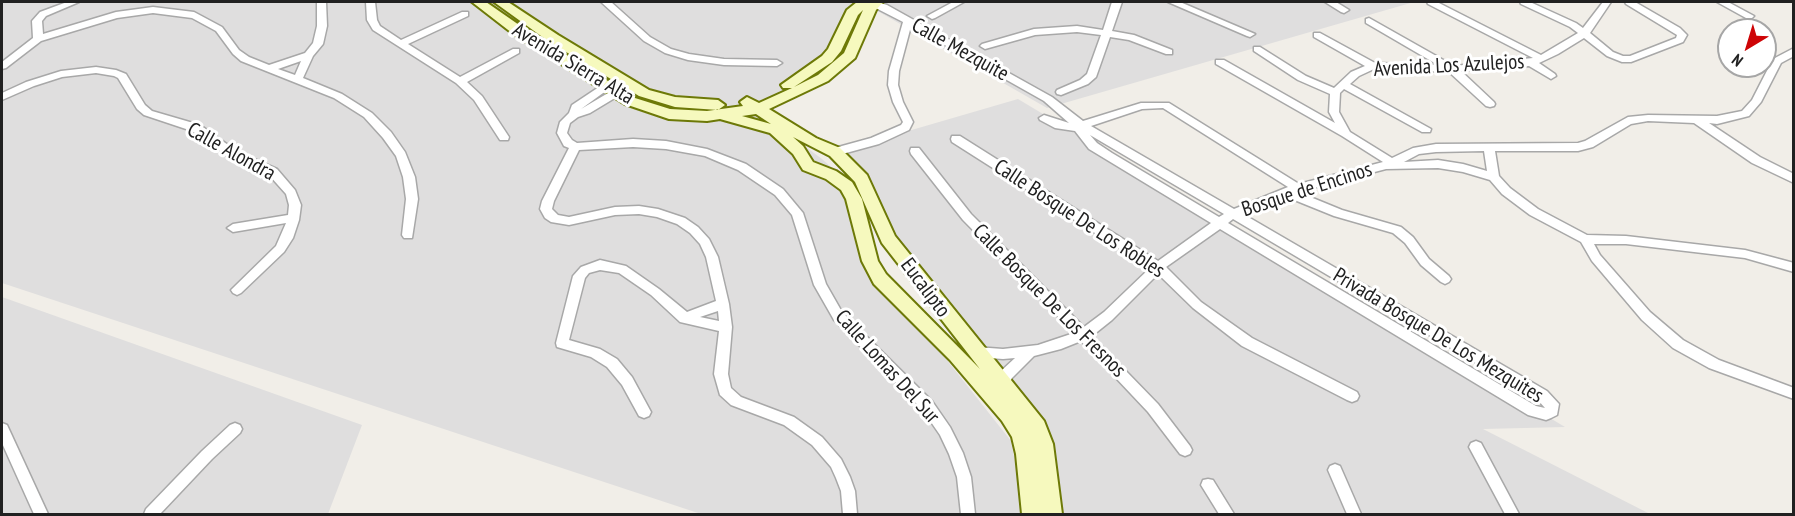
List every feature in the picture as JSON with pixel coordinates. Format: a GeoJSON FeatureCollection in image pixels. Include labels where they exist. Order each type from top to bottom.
{"type":"FeatureCollection","features":[{"type":"Feature","properties":{"kind":"street"},"geometry":{"type":"LineString","coordinates":[[38,39],[37,21],[43,14],[74,2]]}},
{"type":"Feature","properties":{"kind":"street"},"geometry":{"type":"LineString","coordinates":[[298,79],[308,55],[318,44],[322,26],[322,2]]}},
{"type":"Feature","properties":{"kind":"street"},"geometry":{"type":"LineString","coordinates":[[370,2],[372,20],[376,28],[437,64],[460,81],[478,98],[504,136]]}},
{"type":"Feature","properties":{"kind":"street","name":"Avenida Sierra Alta"},"geometry":{"type":"LineString","coordinates":[[478,2],[516,30],[617,86],[675,102],[747,107]]}},
{"type":"Feature","properties":{"kind":"street","name":"Avenida Sierra Alta"},"geometry":{"type":"LineString","coordinates":[[500,2],[617,86],[630,101],[669,114],[721,115],[747,107]]}},
{"type":"Feature","properties":{"kind":"street"},"geometry":{"type":"LineString","coordinates":[[606,2],[647,39],[668,51],[688,57],[724,62],[777,63]]}},
{"type":"Feature","properties":{"kind":"street"},"geometry":{"type":"LineString","coordinates":[[932,16],[959,2]]}},
{"type":"Feature","properties":{"kind":"street"},"geometry":{"type":"LineString","coordinates":[[1061,92],[1084,82],[1092,75],[1117,2]]}},
{"type":"Feature","properties":{"kind":"street"},"geometry":{"type":"LineString","coordinates":[[1173,2],[1250,34]]}},
{"type":"Feature","properties":{"kind":"street"},"geometry":{"type":"LineString","coordinates":[[1330,2],[1344,10]]}},
{"type":"Feature","properties":{"kind":"street"},"geometry":{"type":"LineString","coordinates":[[1431,2],[1542,59]]}},
{"type":"Feature","properties":{"kind":"street"},"geometry":{"type":"LineString","coordinates":[[1524,2],[1585,33],[1610,54],[1626,59],[1680,40],[1682,35],[1677,30],[1629,2]]}},
{"type":"Feature","properties":{"kind":"street","name":"Avenida Los Azulejos"},"geometry":{"type":"LineString","coordinates":[[1339,88],[1355,74],[1373,66],[1452,69],[1531,63],[1542,59],[1585,33],[1607,2]]}},
{"type":"Feature","properties":{"kind":"street"},"geometry":{"type":"LineString","coordinates":[[1722,2],[1749,16]]}},
{"type":"Feature","properties":{"kind":"street"},"geometry":{"type":"LineString","coordinates":[[747,107],[785,98],[823,78],[850,55],[875,3]]}},
{"type":"Feature","properties":{"kind":"street"},"geometry":{"type":"LineString","coordinates":[[747,107],[778,91],[826,59],[834,51],[852,13],[875,3]]}},
{"type":"Feature","properties":{"kind":"street","name":"Calle Mezquite"},"geometry":{"type":"LineString","coordinates":[[875,3],[1035,92],[1058,107],[1077,124]]}},
{"type":"Feature","properties":{"kind":"street"},"geometry":{"type":"LineString","coordinates":[[2,66],[38,39],[116,15],[135,11],[168,11],[194,15],[219,29],[236,52],[245,59],[338,96],[368,115],[401,155],[409,177],[412,199],[408,235]]}},
{"type":"Feature","properties":{"kind":"street"},"geometry":{"type":"LineString","coordinates":[[400,44],[465,14]]}},
{"type":"Feature","properties":{"kind":"street"},"geometry":{"type":"LineString","coordinates":[[835,152],[892,134],[905,127],[908,122],[893,85],[896,61],[908,21]]}},
{"type":"Feature","properties":{"kind":"street"},"geometry":{"type":"LineString","coordinates":[[1369,21],[1452,69],[1490,104]]}},
{"type":"Feature","properties":{"kind":"street"},"geometry":{"type":"LineString","coordinates":[[985,46],[1034,32],[1077,29],[1108,32],[1143,40],[1169,52]]}},
{"type":"Feature","properties":{"kind":"street"},"geometry":{"type":"LineString","coordinates":[[1317,35],[1373,66]]}},
{"type":"Feature","properties":{"kind":"street"},"geometry":{"type":"LineString","coordinates":[[1257,49],[1302,78],[1339,88],[1426,129]]}},
{"type":"Feature","properties":{"kind":"street"},"geometry":{"type":"LineString","coordinates":[[460,81],[516,51]]}},
{"type":"Feature","properties":{"kind":"street"},"geometry":{"type":"LineString","coordinates":[[1391,165],[1417,151],[1436,148],[1578,147],[1589,144],[1628,121],[1648,118],[1717,120],[1745,114],[1756,102],[1778,61],[1794,51]]}},
{"type":"Feature","properties":{"kind":"street"},"geometry":{"type":"LineString","coordinates":[[267,69],[308,55]]}},
{"type":"Feature","properties":{"kind":"street"},"geometry":{"type":"LineString","coordinates":[[1220,62],[1346,134],[1391,165],[1437,164],[1463,168],[1494,177]]}},
{"type":"Feature","properties":{"kind":"street"},"geometry":{"type":"LineString","coordinates":[[1531,63],[1551,76]]}},
{"type":"Feature","properties":{"kind":"street","name":"Calle Alondra"},"geometry":{"type":"LineString","coordinates":[[2,97],[30,84],[61,74],[96,70],[116,73],[122,76],[141,107],[148,113],[196,128],[234,155],[273,172],[291,193],[295,205],[293,218]]}},
{"type":"Feature","properties":{"kind":"street"},"geometry":{"type":"LineString","coordinates":[[617,86],[586,111],[574,114],[565,122],[562,133],[568,143],[574,147],[548,201],[546,209],[549,215],[555,219],[569,221],[615,211],[639,210],[658,213],[681,221],[694,230],[705,242],[712,257],[723,304],[726,327],[721,374],[725,391],[735,401],[804,429],[817,441],[836,463],[843,477],[848,491],[850,514]]}},
{"type":"Feature","properties":{"kind":"street"},"geometry":{"type":"LineString","coordinates":[[1339,88],[1334,112],[1346,134]]}},
{"type":"Feature","properties":{"kind":"street"},"geometry":{"type":"LineString","coordinates":[[785,98],[784,109],[802,142]]}},
{"type":"Feature","properties":{"kind":"street"},"geometry":{"type":"LineString","coordinates":[[1044,118],[1065,127],[1141,106],[1165,105],[1293,191],[1338,213],[1397,230],[1409,240],[1425,262],[1445,279]]}},
{"type":"Feature","properties":{"kind":"street","name":"Eucalipto"},"geometry":{"type":"LineString","coordinates":[[747,107],[776,130],[802,142],[835,152],[850,166],[868,190],[874,210],[894,247],[933,301],[1037,427],[1043,444],[1052,514]]}},
{"type":"Feature","properties":{"kind":"street","name":"Eucalipto"},"geometry":{"type":"LineString","coordinates":[[747,107],[802,142],[808,166],[831,175],[846,186],[854,199],[870,261],[880,279],[956,355],[1016,424],[1026,454],[1032,514]]}},
{"type":"Feature","properties":{"kind":"street"},"geometry":{"type":"LineString","coordinates":[[721,115],[776,130]]}},
{"type":"Feature","properties":{"kind":"street"},"geometry":{"type":"LineString","coordinates":[[1698,121],[1756,160],[1794,178]]}},
{"type":"Feature","properties":{"kind":"street"},"geometry":{"type":"LineString","coordinates":[[1077,124],[1232,214]]}},
{"type":"Feature","properties":{"kind":"street"},"geometry":{"type":"LineString","coordinates":[[1077,124],[1100,151],[1219,222]]}},
{"type":"Feature","properties":{"kind":"street","name":"Calle Bosque De Los Robles"},"geometry":{"type":"LineString","coordinates":[[956,139],[1158,267],[1197,305],[1247,342],[1352,396]]}},
{"type":"Feature","properties":{"kind":"street","name":"Calle Lomas Del Sur"},"geometry":{"type":"LineString","coordinates":[[574,147],[633,142],[666,145],[707,153],[742,167],[779,192],[797,213],[820,285],[838,316],[927,405],[945,431],[964,477],[968,514]]}},
{"type":"Feature","properties":{"kind":"street"},"geometry":{"type":"LineString","coordinates":[[1489,148],[1494,177],[1506,191],[1527,207],[1585,239],[1626,240],[1745,254],[1794,268]]}},
{"type":"Feature","properties":{"kind":"street","name":"Calle Bosque De Los Fresnos"},"geometry":{"type":"LineString","coordinates":[[915,151],[967,218],[1085,334],[1153,408],[1185,450]]}},
{"type":"Feature","properties":{"kind":"street","name":"Bosque de Encinos"},"geometry":{"type":"LineString","coordinates":[[976,352],[1003,354],[1030,351],[1061,344],[1085,334],[1108,316],[1158,267],[1232,214],[1312,184],[1391,165]]}},
{"type":"Feature","properties":{"kind":"street"},"geometry":{"type":"LineString","coordinates":[[831,175],[850,166]]}},
{"type":"Feature","properties":{"kind":"street"},"geometry":{"type":"LineString","coordinates":[[1312,184],[1320,204]]}},
{"type":"Feature","properties":{"kind":"street","name":"Privada Bosque De Los Mezquites"},"geometry":{"type":"LineString","coordinates":[[1219,222],[1533,411],[1546,414],[1552,411],[1552,404],[1542,396],[1232,214]]}},
{"type":"Feature","properties":{"kind":"street"},"geometry":{"type":"LineString","coordinates":[[233,228],[293,218],[287,238],[280,249],[237,290]]}},
{"type":"Feature","properties":{"kind":"street"},"geometry":{"type":"LineString","coordinates":[[1585,239],[1596,258],[1646,316],[1678,344],[1714,364],[1794,394]]}},
{"type":"Feature","properties":{"kind":"street"},"geometry":{"type":"LineString","coordinates":[[644,412],[627,381],[612,363],[595,353],[562,343],[579,276],[591,267],[610,265],[622,269],[655,292],[684,318],[695,323],[726,327]]}},
{"type":"Feature","properties":{"kind":"street"},"geometry":{"type":"LineString","coordinates":[[684,318],[723,304]]}},
{"type":"Feature","properties":{"kind":"street"},"geometry":{"type":"LineString","coordinates":[[1002,383],[1007,374],[1030,351]]}},
{"type":"Feature","properties":{"kind":"street"},"geometry":{"type":"LineString","coordinates":[[2,429],[41,514]]}},
{"type":"Feature","properties":{"kind":"street"},"geometry":{"type":"LineString","coordinates":[[151,514],[235,429]]}},
{"type":"Feature","properties":{"kind":"street"},"geometry":{"type":"LineString","coordinates":[[1476,447],[1512,514]]}},
{"type":"Feature","properties":{"kind":"street"},"geometry":{"type":"LineString","coordinates":[[1335,470],[1354,514]]}},
{"type":"Feature","properties":{"kind":"street"},"geometry":{"type":"LineString","coordinates":[[1208,485],[1227,514]]}},
{"type":"Feature","properties":{"kind":"shaded area"},"geometry":{"type":"Polygon","coordinates":[[[2,2],[1414,2],[1047,108],[867,5],[839,59],[807,91],[756,110],[822,159],[859,192],[878,273],[1011,441],[1025,514],[701,514],[2,283],[2,2]]]}},
{"type":"Feature","properties":{"kind":"shaded area"},"geometry":{"type":"Polygon","coordinates":[[[1018,99],[1565,427],[1483,429],[1650,514],[1064,514],[843,150],[1018,99]]]}},
{"type":"Feature","properties":{"kind":"shaded area"},"geometry":{"type":"Polygon","coordinates":[[[2,297],[362,425],[328,514],[2,514],[2,297]]]}}]}
